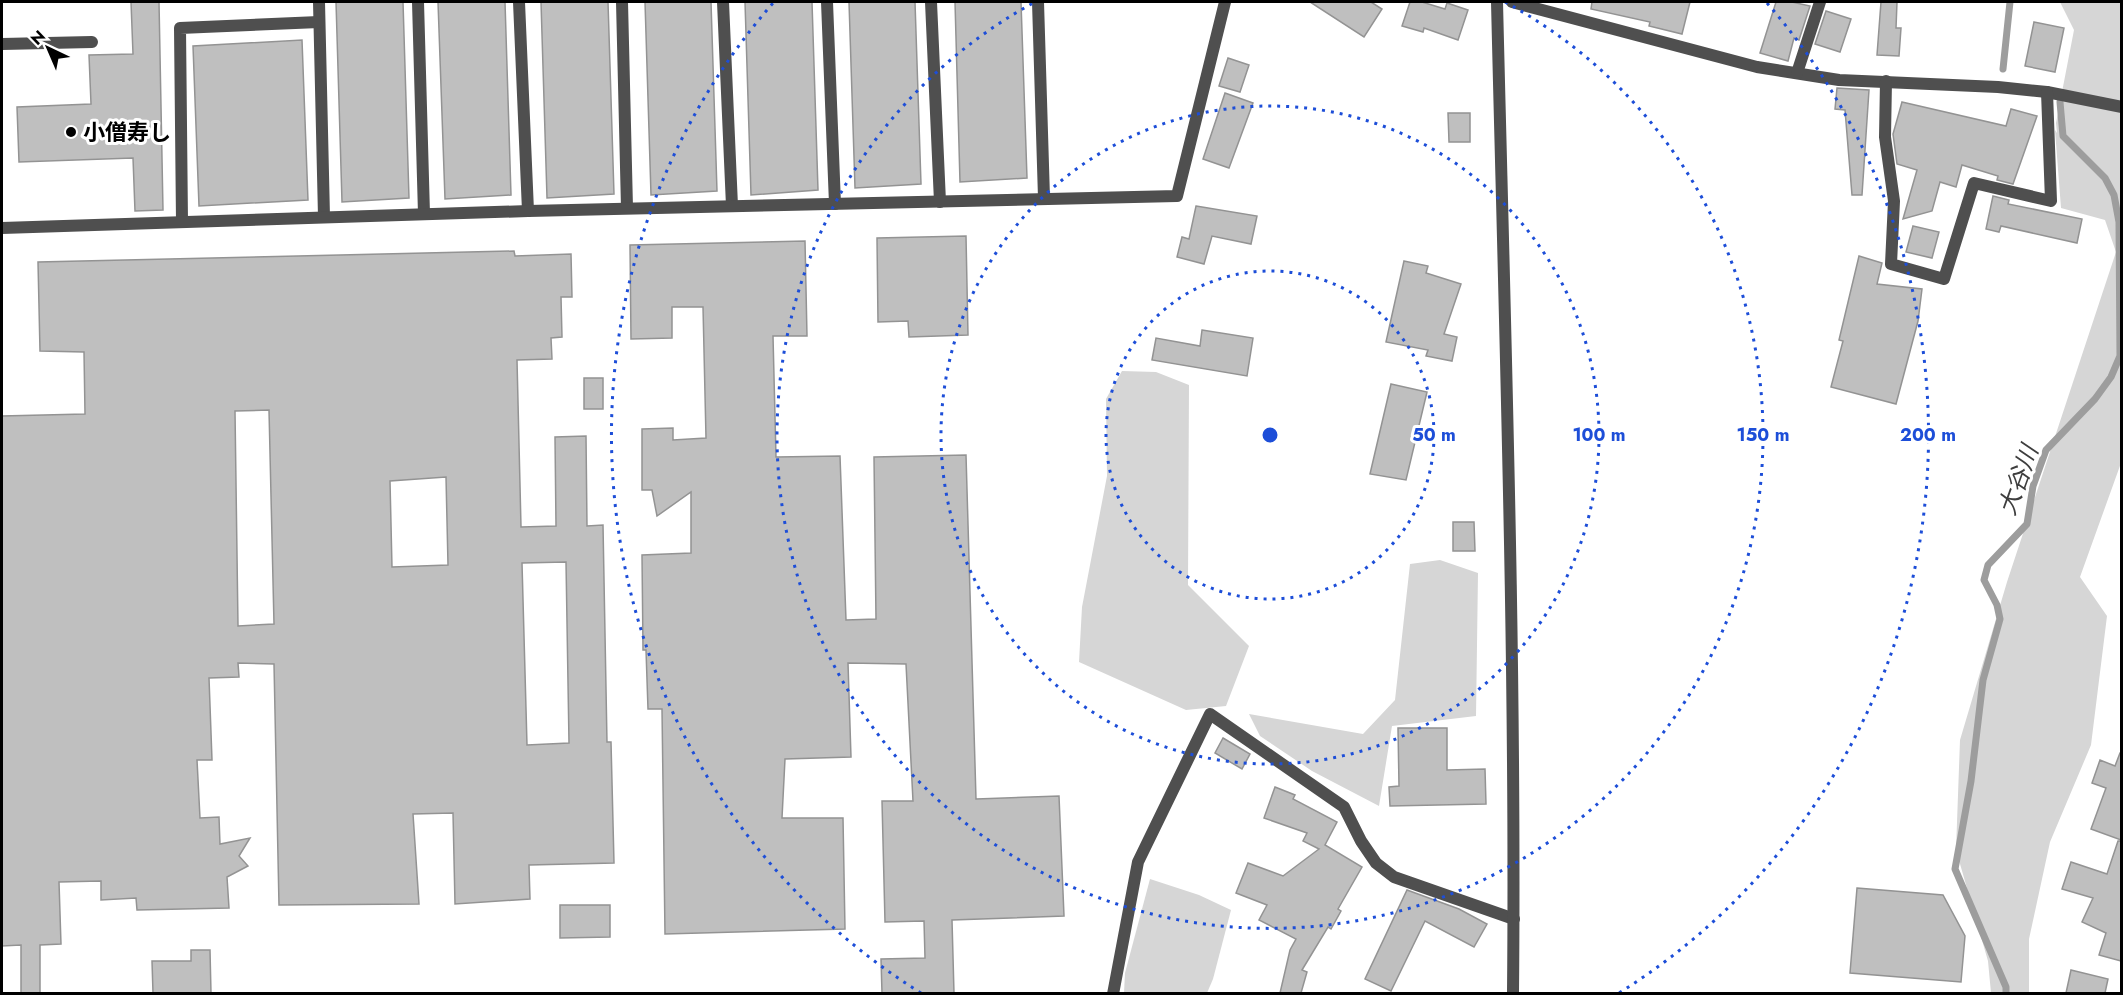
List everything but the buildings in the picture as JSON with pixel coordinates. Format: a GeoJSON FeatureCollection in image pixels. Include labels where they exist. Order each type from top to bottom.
{"type":"FeatureCollection","features":[{"type":"Feature","properties":{"kind":"street"},"geometry":{"type":"LineString","coordinates":[[319,2],[324,217]]}},
{"type":"Feature","properties":{"kind":"street"},"geometry":{"type":"LineString","coordinates":[[418,2],[424,214]]}},
{"type":"Feature","properties":{"kind":"street"},"geometry":{"type":"LineString","coordinates":[[519,2],[528,211]]}},
{"type":"Feature","properties":{"kind":"street"},"geometry":{"type":"LineString","coordinates":[[622,2],[627,208]]}},
{"type":"Feature","properties":{"kind":"street"},"geometry":{"type":"LineString","coordinates":[[723,2],[732,206]]}},
{"type":"Feature","properties":{"kind":"street"},"geometry":{"type":"LineString","coordinates":[[827,2],[835,204]]}},
{"type":"Feature","properties":{"kind":"street"},"geometry":{"type":"LineString","coordinates":[[931,2],[940,202]]}},
{"type":"Feature","properties":{"kind":"street"},"geometry":{"type":"LineString","coordinates":[[1038,2],[1044,198]]}},
{"type":"Feature","properties":{"kind":"street"},"geometry":{"type":"LineString","coordinates":[[2,228],[627,208],[1177,196],[1225,2]]}},
{"type":"Feature","properties":{"kind":"street"},"geometry":{"type":"LineString","coordinates":[[1497,2],[1510,516],[1514,993]]}},
{"type":"Feature","properties":{"kind":"street"},"geometry":{"type":"LineString","coordinates":[[1512,2],[1533,4],[1757,67],[1839,80],[1998,87],[2047,92],[2121,107]]}},
{"type":"Feature","properties":{"kind":"street"},"geometry":{"type":"LineString","coordinates":[[1797,73],[1820,2]]}},
{"type":"Feature","properties":{"kind":"street"},"geometry":{"type":"LineString","coordinates":[[182,222],[180,28],[319,22]]}},
{"type":"Feature","properties":{"kind":"street"},"geometry":{"type":"LineString","coordinates":[[2,44],[92,42]]}},
{"type":"Feature","properties":{"kind":"street"},"geometry":{"type":"LineString","coordinates":[[1886,81],[1886,137],[1894,201],[1892,264],[1944,279],[1974,183],[2051,201],[2047,92]]}},
{"type":"Feature","properties":{"kind":"street"},"geometry":{"type":"LineString","coordinates":[[1113,993],[1138,862],[1210,714],[1344,807],[1361,841],[1376,863],[1394,878],[1514,919]]}},
{"type":"Feature","properties":{"kind":"shaded area"},"geometry":{"type":"Polygon","coordinates":[[[2060,2],[2121,2],[2121,463],[2080,577],[2107,616],[2091,745],[2050,842],[2029,939],[2029,993],[1991,993],[1988,961],[1956,850],[1960,740],[2007,582],[2116,252],[2105,220],[2061,208],[2055,130],[2057,133],[2056,123],[2074,30],[2060,2]]]}},
{"type":"Feature","properties":{"kind":"shaded area"},"geometry":{"type":"Polygon","coordinates":[[[1122,371],[1156,372],[1189,385],[1188,585],[1249,646],[1226,706],[1186,710],[1079,662],[1082,607],[1107,476],[1106,399],[1122,371]]]}},
{"type":"Feature","properties":{"kind":"shaded area"},"geometry":{"type":"Polygon","coordinates":[[[1440,560],[1478,573],[1476,716],[1392,726],[1379,806],[1312,771],[1260,736],[1249,714],[1363,734],[1395,700],[1410,564],[1440,560]]]}},
{"type":"Feature","properties":{"kind":"shaded area"},"geometry":{"type":"Polygon","coordinates":[[[1150,879],[1199,895],[1231,910],[1213,979],[1207,993],[1124,993],[1125,973],[1150,879]]]}},
{"type":"Feature","properties":{"kind":"waterway","name":"大谷川"},"geometry":{"type":"LineString","coordinates":[[2003,69],[2010,2]]}},
{"type":"Feature","properties":{"kind":"waterway","name":"大谷川"},"geometry":{"type":"LineString","coordinates":[[2006,994],[2006,987],[1955,869],[1971,781],[1983,680],[2000,619],[1997,605],[1984,580],[1988,565],[2027,524],[2033,486],[2046,450],[2095,399],[2111,377],[2120,356],[2119,222],[2114,195],[2105,178],[2063,136],[2060,102]]}},
{"type":"Feature","properties":{"kind":"place","name":"小僧寿し"},"geometry":{"type":"Point","coordinates":[71,132]}}]}
